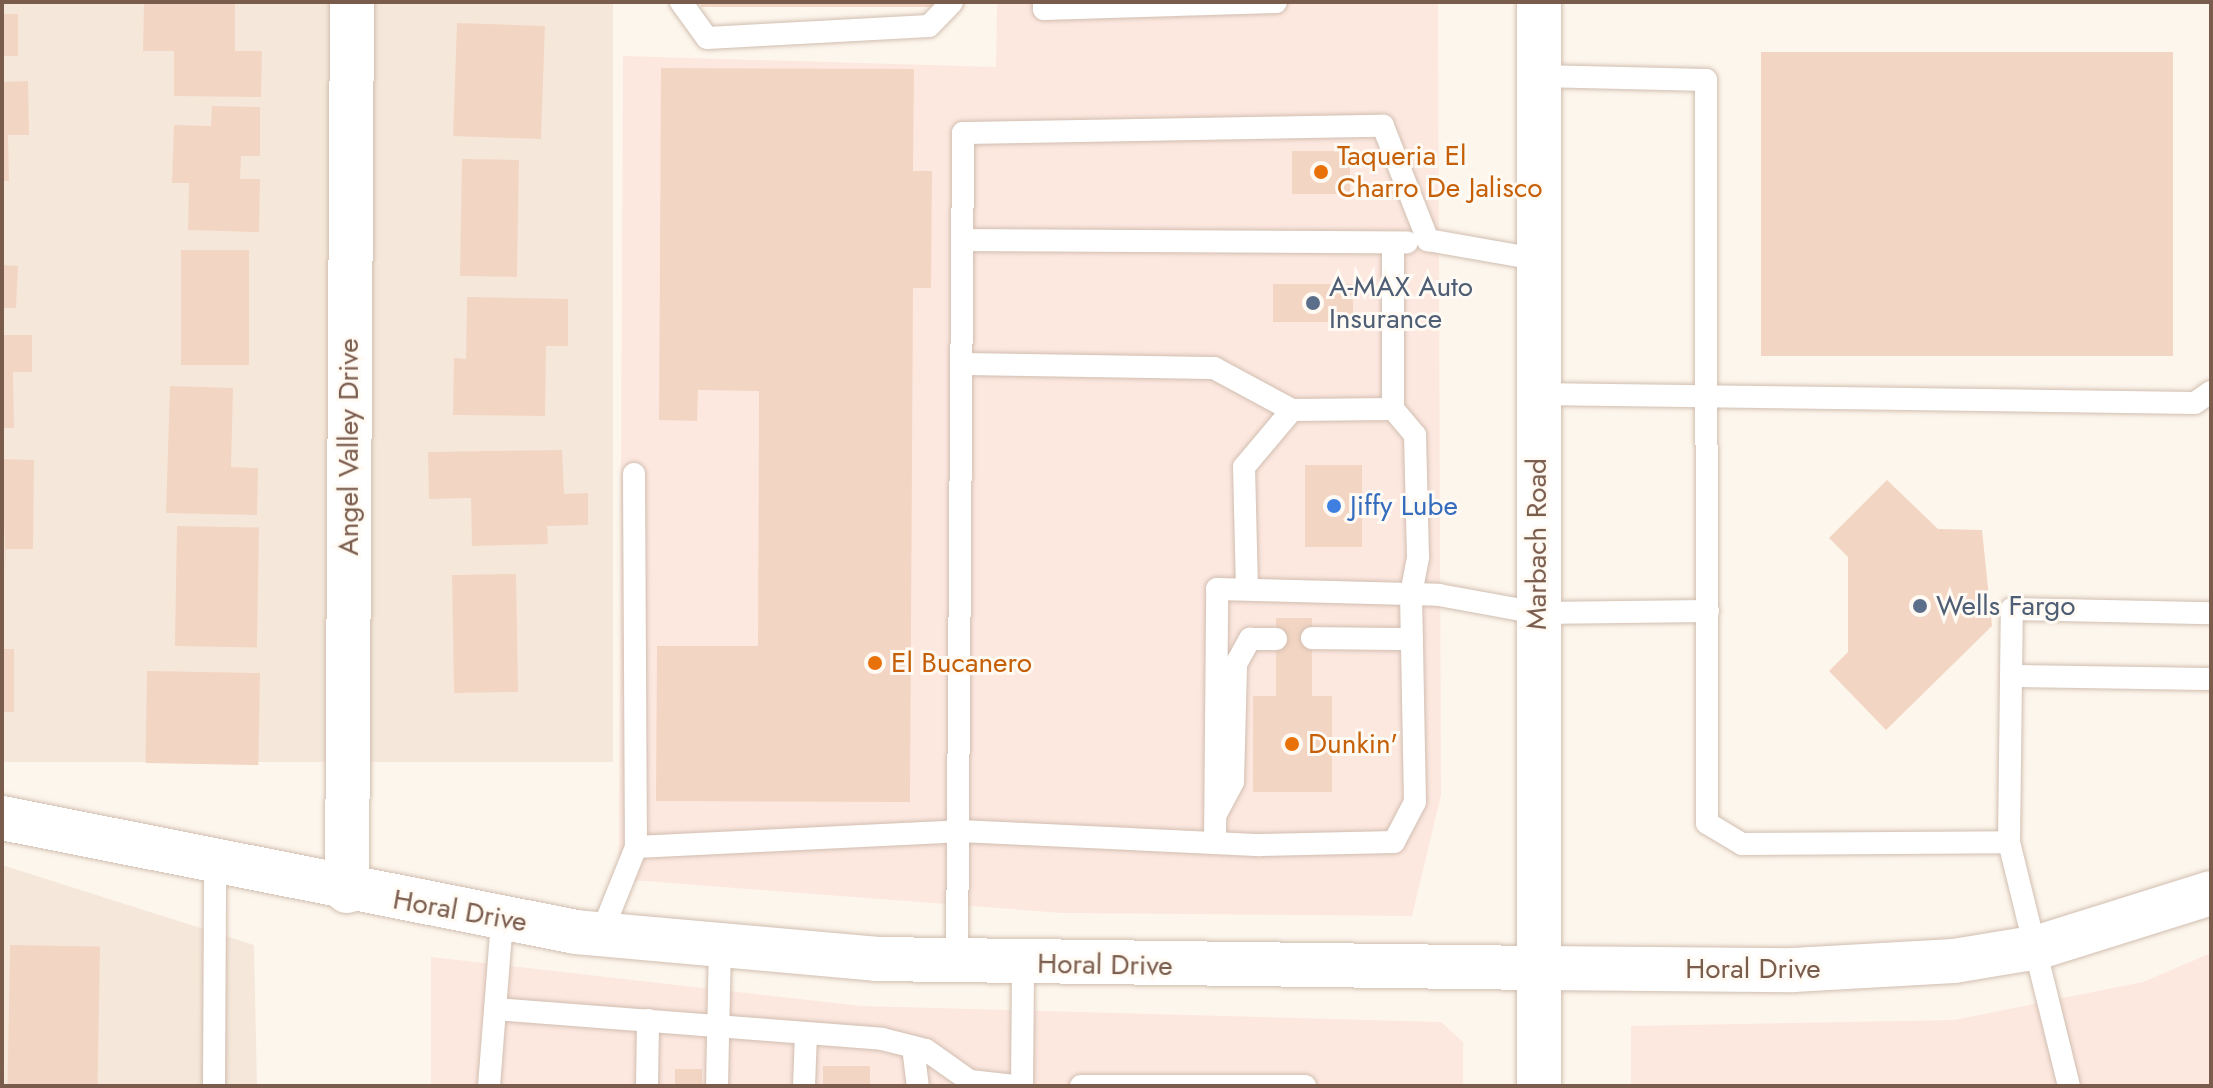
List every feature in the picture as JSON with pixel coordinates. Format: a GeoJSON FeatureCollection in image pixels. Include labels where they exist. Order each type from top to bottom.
{"type":"FeatureCollection","features":[{"type":"Feature","properties":{"kind":"street","name":"Angel Valley Drive"},"geometry":{"type":"LineString","coordinates":[[347,891],[352,2]]}},
{"type":"Feature","properties":{"kind":"street","name":"Marbach Road"},"geometry":{"type":"LineString","coordinates":[[1539,2],[1536,259],[1539,1086]]}},
{"type":"Feature","properties":{"kind":"street","name":"Horal Drive"},"geometry":{"type":"LineString","coordinates":[[2,818],[347,891],[601,934],[957,961],[1539,968],[1870,968],[2039,947],[2211,893]]}},
{"type":"Feature","properties":{"kind":"lane"},"geometry":{"type":"LineString","coordinates":[[681,2],[707,38],[929,26],[952,2]]}},
{"type":"Feature","properties":{"kind":"lane"},"geometry":{"type":"LineString","coordinates":[[1044,2],[1044,9],[1276,2]]}},
{"type":"Feature","properties":{"kind":"lane"},"geometry":{"type":"LineString","coordinates":[[1540,76],[1706,80],[1710,397],[1707,823],[1742,844],[2009,842]]}},
{"type":"Feature","properties":{"kind":"lane"},"geometry":{"type":"LineString","coordinates":[[957,961],[963,133],[1383,126],[1428,240]]}},
{"type":"Feature","properties":{"kind":"lane"},"geometry":{"type":"LineString","coordinates":[[963,240],[1393,243],[1428,240],[1536,259]]}},
{"type":"Feature","properties":{"kind":"lane"},"geometry":{"type":"LineString","coordinates":[[636,847],[960,831],[1215,843],[1394,842],[1415,802],[1411,594],[1418,557],[1415,435],[1393,409],[1393,243]]}},
{"type":"Feature","properties":{"kind":"lane"},"geometry":{"type":"LineString","coordinates":[[961,364],[1214,368],[1292,410],[1393,409]]}},
{"type":"Feature","properties":{"kind":"lane"},"geometry":{"type":"LineString","coordinates":[[1537,394],[2195,403],[2211,392]]}},
{"type":"Feature","properties":{"kind":"lane"},"geometry":{"type":"LineString","coordinates":[[1247,589],[1244,467],[1292,410]]}},
{"type":"Feature","properties":{"kind":"lane"},"geometry":{"type":"LineString","coordinates":[[601,934],[636,847],[634,474]]}},
{"type":"Feature","properties":{"kind":"lane"},"geometry":{"type":"LineString","coordinates":[[1215,843],[1217,589],[1411,594],[1538,613],[1708,611]]}},
{"type":"Feature","properties":{"kind":"lane"},"geometry":{"type":"LineString","coordinates":[[2069,1086],[2039,947],[2009,842],[2012,609],[2211,613]]}},
{"type":"Feature","properties":{"kind":"lane"},"geometry":{"type":"LineString","coordinates":[[1312,638],[1412,639]]}},
{"type":"Feature","properties":{"kind":"lane"},"geometry":{"type":"LineString","coordinates":[[1215,815],[1233,782],[1236,664],[1250,639],[1276,639]]}},
{"type":"Feature","properties":{"kind":"lane"},"geometry":{"type":"LineString","coordinates":[[2011,676],[2211,679]]}},
{"type":"Feature","properties":{"kind":"lane"},"geometry":{"type":"LineString","coordinates":[[214,1086],[215,864]]}},
{"type":"Feature","properties":{"kind":"lane"},"geometry":{"type":"LineString","coordinates":[[489,1086],[502,919]]}},
{"type":"Feature","properties":{"kind":"lane"},"geometry":{"type":"LineString","coordinates":[[717,1086],[720,945]]}},
{"type":"Feature","properties":{"kind":"lane"},"geometry":{"type":"LineString","coordinates":[[1022,1086],[1023,963]]}},
{"type":"Feature","properties":{"kind":"lane"},"geometry":{"type":"LineString","coordinates":[[495,1009],[718,1026],[913,1047],[970,1081],[1015,1086]]}},
{"type":"Feature","properties":{"kind":"lane"},"geometry":{"type":"LineString","coordinates":[[647,1086],[648,1020]]}},
{"type":"Feature","properties":{"kind":"lane"},"geometry":{"type":"LineString","coordinates":[[804,1086],[806,1034]]}},
{"type":"Feature","properties":{"kind":"lane"},"geometry":{"type":"LineString","coordinates":[[913,1047],[918,1086]]}},
{"type":"Feature","properties":{"kind":"lane"},"geometry":{"type":"LineString","coordinates":[[1081,1086],[1305,1086]]}},
{"type":"Feature","properties":{"kind":"shaded area"},"geometry":{"type":"Polygon","coordinates":[[[2,2],[613,2],[613,762],[2,762],[2,2]]]}},
{"type":"Feature","properties":{"kind":"shaded area"},"geometry":{"type":"Polygon","coordinates":[[[997,2],[1438,2],[1441,795],[1412,916],[1062,913],[619,879],[623,56],[996,67],[997,2]]]}},
{"type":"Feature","properties":{"kind":"shaded area"},"geometry":{"type":"Polygon","coordinates":[[[2,865],[254,945],[257,1086],[2,1086],[2,865]]]}},
{"type":"Feature","properties":{"kind":"shaded area"},"geometry":{"type":"Polygon","coordinates":[[[2211,953],[2211,1086],[1631,1086],[1631,1026],[1954,1020],[2143,982],[2211,953]]]}},
{"type":"Feature","properties":{"kind":"shaded area"},"geometry":{"type":"Polygon","coordinates":[[[431,957],[861,1006],[1441,1022],[1463,1042],[1463,1086],[431,1086],[431,957]]]}},
{"type":"Feature","properties":{"kind":"building"},"geometry":{"type":"Polygon","coordinates":[[[144,2],[235,2],[235,51],[262,51],[261,97],[174,96],[174,51],[143,51],[144,2]]]}},
{"type":"Feature","properties":{"kind":"building"},"geometry":{"type":"Polygon","coordinates":[[[701,2],[934,2],[934,7],[701,7],[701,2]]]}},
{"type":"Feature","properties":{"kind":"building"},"geometry":{"type":"Polygon","coordinates":[[[2,14],[18,14],[18,56],[2,56],[2,14]]]}},
{"type":"Feature","properties":{"kind":"building"},"geometry":{"type":"Polygon","coordinates":[[[457,23],[545,26],[541,139],[453,136],[457,23]]]}},
{"type":"Feature","properties":{"kind":"building"},"geometry":{"type":"Polygon","coordinates":[[[1761,52],[2173,52],[2173,356],[1761,356],[1761,52]]]}},
{"type":"Feature","properties":{"kind":"building"},"geometry":{"type":"Polygon","coordinates":[[[661,68],[914,69],[913,171],[932,171],[931,288],[913,288],[910,802],[656,801],[657,646],[758,646],[759,391],[698,390],[697,421],[659,420],[661,68]]]}},
{"type":"Feature","properties":{"kind":"building"},"geometry":{"type":"Polygon","coordinates":[[[28,81],[29,135],[8,135],[9,181],[2,181],[2,82],[28,81]]]}},
{"type":"Feature","properties":{"kind":"building"},"geometry":{"type":"Polygon","coordinates":[[[212,106],[260,107],[260,156],[241,156],[240,179],[260,179],[259,232],[188,230],[189,183],[172,183],[174,125],[211,126],[212,106]]]}},
{"type":"Feature","properties":{"kind":"building","name":"Taqueria El Charro De Jalisco"},"geometry":{"type":"Polygon","coordinates":[[[1292,151],[1350,151],[1350,194],[1292,194],[1292,151]]]}},
{"type":"Feature","properties":{"kind":"building"},"geometry":{"type":"Polygon","coordinates":[[[462,159],[519,160],[517,277],[460,276],[462,159]]]}},
{"type":"Feature","properties":{"kind":"building"},"geometry":{"type":"Polygon","coordinates":[[[181,250],[249,250],[249,365],[181,365],[181,250]]]}},
{"type":"Feature","properties":{"kind":"building"},"geometry":{"type":"Polygon","coordinates":[[[2,265],[18,266],[16,308],[2,308],[2,265]]]}},
{"type":"Feature","properties":{"kind":"building","name":"A-MAX Auto Insurance"},"geometry":{"type":"Polygon","coordinates":[[[1273,284],[1353,284],[1353,322],[1273,322],[1273,284]]]}},
{"type":"Feature","properties":{"kind":"building"},"geometry":{"type":"Polygon","coordinates":[[[467,297],[568,299],[568,346],[546,346],[545,416],[453,415],[454,358],[466,359],[467,297]]]}},
{"type":"Feature","properties":{"kind":"building"},"geometry":{"type":"Polygon","coordinates":[[[2,335],[32,335],[32,372],[13,372],[14,428],[2,428],[2,335]]]}},
{"type":"Feature","properties":{"kind":"building"},"geometry":{"type":"Polygon","coordinates":[[[170,386],[233,388],[231,467],[258,468],[257,515],[166,513],[170,386]]]}},
{"type":"Feature","properties":{"kind":"building"},"geometry":{"type":"Polygon","coordinates":[[[562,450],[564,494],[588,493],[588,525],[547,526],[548,544],[472,546],[471,498],[429,499],[428,452],[562,450]]]}},
{"type":"Feature","properties":{"kind":"building"},"geometry":{"type":"Polygon","coordinates":[[[2,459],[34,460],[33,549],[6,549],[6,575],[2,459]]]}},
{"type":"Feature","properties":{"kind":"building","name":"Jiffy Lube"},"geometry":{"type":"Polygon","coordinates":[[[1305,465],[1362,465],[1362,547],[1305,547],[1305,465]]]}},
{"type":"Feature","properties":{"kind":"building","name":"Wells Fargo"},"geometry":{"type":"Polygon","coordinates":[[[1887,480],[1938,529],[1982,530],[1992,626],[1886,730],[1829,671],[1848,652],[1848,557],[1829,538],[1887,480]]]}},
{"type":"Feature","properties":{"kind":"building"},"geometry":{"type":"Polygon","coordinates":[[[177,526],[259,527],[257,647],[175,646],[177,526]]]}},
{"type":"Feature","properties":{"kind":"building"},"geometry":{"type":"Polygon","coordinates":[[[516,574],[518,692],[454,693],[452,575],[516,574]]]}},
{"type":"Feature","properties":{"kind":"building","name":"Dunkin'"},"geometry":{"type":"Polygon","coordinates":[[[1276,618],[1312,618],[1312,696],[1332,696],[1332,792],[1253,792],[1253,696],[1276,696],[1276,618]]]}},
{"type":"Feature","properties":{"kind":"building"},"geometry":{"type":"Polygon","coordinates":[[[2,649],[14,649],[14,712],[2,712],[2,649]]]}},
{"type":"Feature","properties":{"kind":"building"},"geometry":{"type":"Polygon","coordinates":[[[147,671],[260,673],[258,765],[145,763],[147,671]]]}},
{"type":"Feature","properties":{"kind":"building"},"geometry":{"type":"Polygon","coordinates":[[[10,945],[100,947],[98,1086],[8,1086],[10,945]]]}},
{"type":"Feature","properties":{"kind":"building"},"geometry":{"type":"Polygon","coordinates":[[[823,1066],[870,1066],[870,1086],[823,1086],[823,1066]]]}},
{"type":"Feature","properties":{"kind":"building"},"geometry":{"type":"Polygon","coordinates":[[[675,1069],[702,1069],[702,1086],[675,1086],[675,1069]]]}},
{"type":"Feature","properties":{"kind":"place","name":"Taqueria El Charro De Jalisco"},"geometry":{"type":"Point","coordinates":[1321,172]}},
{"type":"Feature","properties":{"kind":"place","name":"A-MAX Auto Insurance"},"geometry":{"type":"Point","coordinates":[1313,303]}},
{"type":"Feature","properties":{"kind":"place","name":"Jiffy Lube"},"geometry":{"type":"Point","coordinates":[1334,506]}},
{"type":"Feature","properties":{"kind":"place","name":"Wells Fargo"},"geometry":{"type":"Point","coordinates":[1920,606]}},
{"type":"Feature","properties":{"kind":"place","name":"El Bucanero"},"geometry":{"type":"Point","coordinates":[875,663]}},
{"type":"Feature","properties":{"kind":"place","name":"Dunkin'"},"geometry":{"type":"Point","coordinates":[1292,744]}}]}
